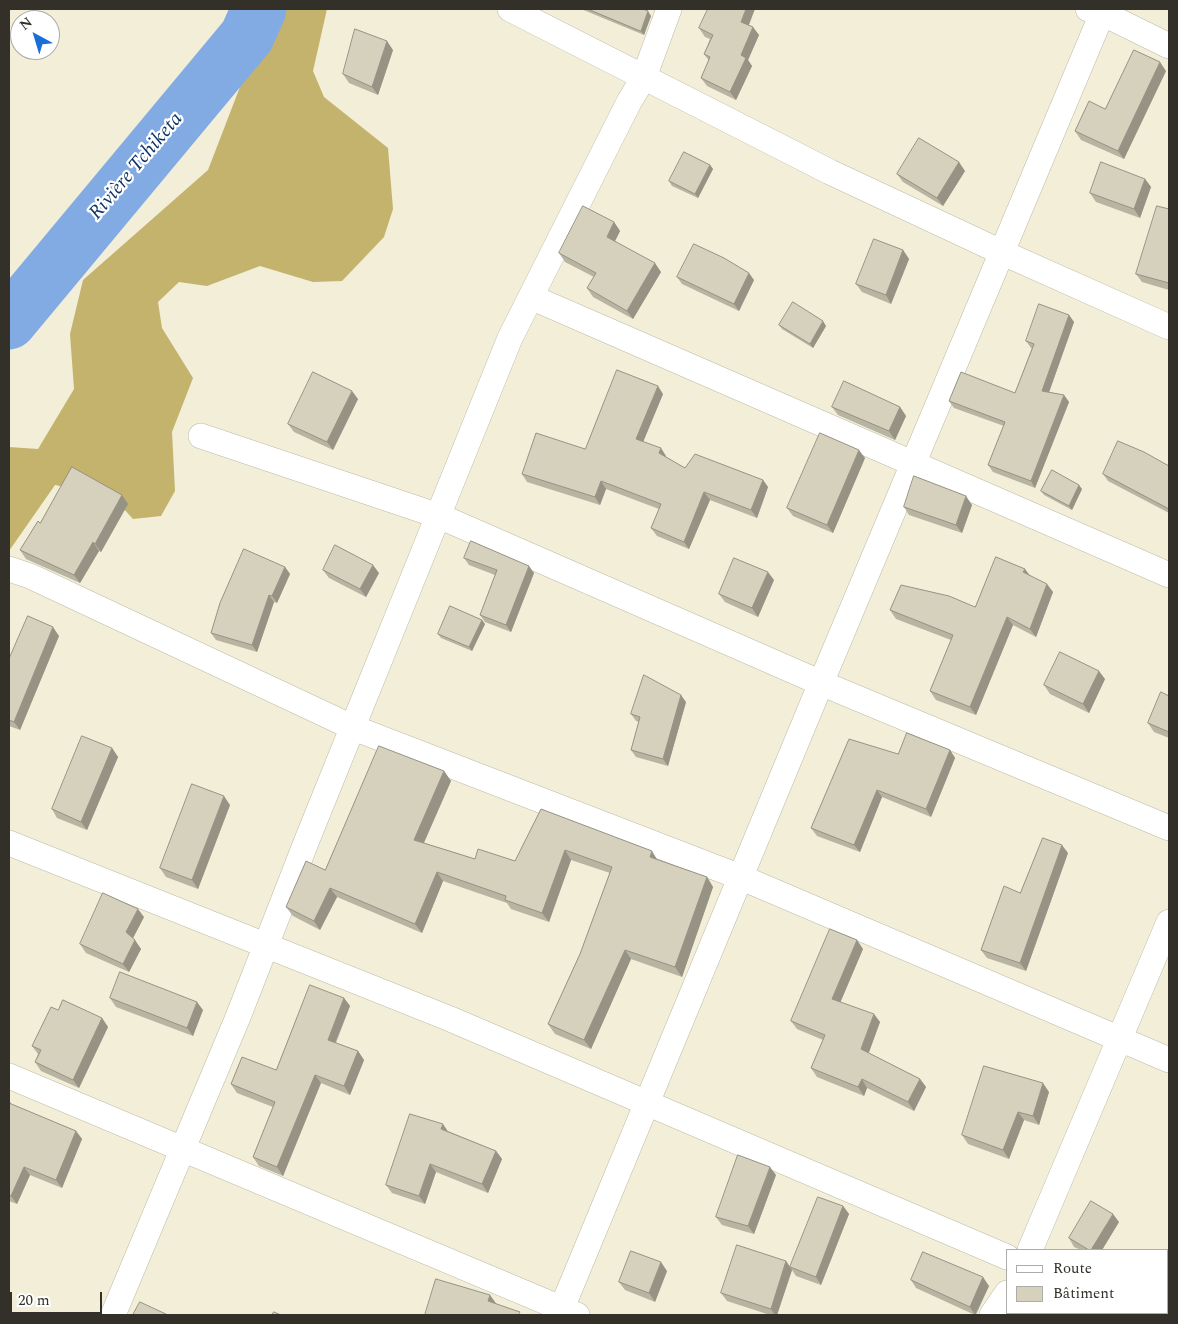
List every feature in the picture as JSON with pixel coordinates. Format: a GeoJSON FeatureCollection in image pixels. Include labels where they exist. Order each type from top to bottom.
{"type":"FeatureCollection","features":[{"type":"Feature","properties":{"kind":"street"},"geometry":{"type":"LineString","coordinates":[[510,9],[830,172],[1000,252],[1169,327]]}},
{"type":"Feature","properties":{"kind":"street"},"geometry":{"type":"LineString","coordinates":[[113,1315],[267,945],[307,840],[354,728],[510,338],[629,102],[644,77],[669,9]]}},
{"type":"Feature","properties":{"kind":"street"},"geometry":{"type":"LineString","coordinates":[[9,1076],[566,1313],[646,1102],[699,981],[740,877],[1000,252],[1098,10],[1169,46]]}},
{"type":"Feature","properties":{"kind":"street"},"geometry":{"type":"LineString","coordinates":[[531,297],[912,465],[1169,575]]}},
{"type":"Feature","properties":{"kind":"street"},"geometry":{"type":"LineString","coordinates":[[201,436],[439,516],[821,682],[1169,828]]}},
{"type":"Feature","properties":{"kind":"street"},"geometry":{"type":"LineString","coordinates":[[9,569],[39,581],[354,728],[740,877],[1169,1060]]}},
{"type":"Feature","properties":{"kind":"street"},"geometry":{"type":"LineString","coordinates":[[9,843],[86,876],[267,945],[646,1102],[1006,1257]]}},
{"type":"Feature","properties":{"kind":"street"},"geometry":{"type":"LineString","coordinates":[[1030,1249],[1169,922]]}},
{"type":"Feature","properties":{"kind":"street"},"geometry":{"type":"LineString","coordinates":[[992,1315],[1006,1294]]}},
{"type":"Feature","properties":{"kind":"shaded area"},"geometry":{"type":"Polygon","coordinates":[[[270,9],[327,9],[313,71],[324,97],[388,148],[393,209],[384,237],[342,281],[313,282],[260,266],[207,286],[179,282],[158,302],[162,328],[193,378],[172,432],[175,491],[161,516],[133,519],[113,497],[55,485],[9,551],[9,447],[38,449],[74,389],[70,334],[83,280],[208,170],[270,9]]]}},
{"type":"Feature","properties":{"kind":"building"},"geometry":{"type":"Polygon","coordinates":[[[588,9],[643,9],[648,11],[641,31],[588,9]]]}},
{"type":"Feature","properties":{"kind":"building"},"geometry":{"type":"Polygon","coordinates":[[[708,9],[746,9],[741,22],[753,27],[741,55],[746,58],[730,92],[701,78],[710,57],[704,54],[713,35],[699,28],[708,9]]]}},
{"type":"Feature","properties":{"kind":"building"},"geometry":{"type":"Polygon","coordinates":[[[355,29],[387,41],[372,87],[343,74],[355,29]]]}},
{"type":"Feature","properties":{"kind":"building"},"geometry":{"type":"Polygon","coordinates":[[[1134,50],[1160,62],[1118,151],[1075,131],[1089,101],[1105,109],[1134,50]]]}},
{"type":"Feature","properties":{"kind":"building"},"geometry":{"type":"Polygon","coordinates":[[[919,138],[959,162],[937,198],[897,174],[919,138]]]}},
{"type":"Feature","properties":{"kind":"building"},"geometry":{"type":"Polygon","coordinates":[[[684,152],[710,165],[695,194],[669,181],[684,152]]]}},
{"type":"Feature","properties":{"kind":"building"},"geometry":{"type":"Polygon","coordinates":[[[1101,162],[1145,179],[1134,209],[1090,193],[1101,162]]]}},
{"type":"Feature","properties":{"kind":"building"},"geometry":{"type":"Polygon","coordinates":[[[583,206],[614,222],[607,237],[655,263],[627,311],[587,288],[596,273],[559,253],[583,206]]]}},
{"type":"Feature","properties":{"kind":"building"},"geometry":{"type":"Polygon","coordinates":[[[1157,206],[1169,209],[1169,283],[1136,274],[1157,206]]]}},
{"type":"Feature","properties":{"kind":"building"},"geometry":{"type":"Polygon","coordinates":[[[874,239],[903,250],[886,295],[856,284],[874,239]]]}},
{"type":"Feature","properties":{"kind":"building"},"geometry":{"type":"Polygon","coordinates":[[[694,244],[724,258],[749,273],[734,304],[677,277],[694,244]]]}},
{"type":"Feature","properties":{"kind":"building"},"geometry":{"type":"Polygon","coordinates":[[[793,302],[823,321],[810,344],[779,325],[793,302]]]}},
{"type":"Feature","properties":{"kind":"building"},"geometry":{"type":"Polygon","coordinates":[[[1039,304],[1069,315],[1042,391],[1064,395],[1031,481],[988,465],[1005,422],[949,401],[961,372],[1015,393],[1034,344],[1026,341],[1039,304]]]}},
{"type":"Feature","properties":{"kind":"building"},"geometry":{"type":"Polygon","coordinates":[[[617,370],[658,386],[636,439],[661,448],[659,453],[685,468],[695,454],[763,480],[751,510],[704,492],[684,542],[651,528],[661,504],[601,481],[595,497],[522,474],[536,433],[585,449],[617,370]]]}},
{"type":"Feature","properties":{"kind":"building"},"geometry":{"type":"Polygon","coordinates":[[[313,372],[352,391],[327,442],[288,424],[313,372]]]}},
{"type":"Feature","properties":{"kind":"building"},"geometry":{"type":"Polygon","coordinates":[[[844,381],[900,407],[889,431],[832,407],[844,381]]]}},
{"type":"Feature","properties":{"kind":"building"},"geometry":{"type":"Polygon","coordinates":[[[820,433],[859,450],[827,525],[787,508],[820,433]]]}},
{"type":"Feature","properties":{"kind":"building"},"geometry":{"type":"Polygon","coordinates":[[[1118,441],[1144,452],[1169,466],[1169,509],[1103,474],[1118,441]]]}},
{"type":"Feature","properties":{"kind":"building"},"geometry":{"type":"Polygon","coordinates":[[[72,467],[122,495],[95,544],[93,542],[74,575],[20,550],[38,521],[40,523],[72,467]]]}},
{"type":"Feature","properties":{"kind":"building"},"geometry":{"type":"Polygon","coordinates":[[[1052,470],[1079,485],[1069,506],[1041,491],[1052,470]]]}},
{"type":"Feature","properties":{"kind":"building"},"geometry":{"type":"Polygon","coordinates":[[[914,476],[966,496],[956,525],[904,507],[914,476]]]}},
{"type":"Feature","properties":{"kind":"building"},"geometry":{"type":"Polygon","coordinates":[[[471,541],[529,566],[506,625],[480,615],[497,570],[464,558],[471,541]]]}},
{"type":"Feature","properties":{"kind":"building"},"geometry":{"type":"Polygon","coordinates":[[[335,545],[373,565],[360,589],[323,570],[335,545]]]}},
{"type":"Feature","properties":{"kind":"building"},"geometry":{"type":"Polygon","coordinates":[[[244,549],[285,567],[272,596],[269,595],[252,645],[211,633],[220,603],[244,549]]]}},
{"type":"Feature","properties":{"kind":"building"},"geometry":{"type":"Polygon","coordinates":[[[996,557],[1025,569],[1023,572],[1047,584],[1030,629],[1007,617],[970,707],[930,691],[953,635],[890,610],[901,585],[949,596],[975,607],[996,557]]]}},
{"type":"Feature","properties":{"kind":"building"},"geometry":{"type":"Polygon","coordinates":[[[734,558],[768,572],[752,608],[719,594],[734,558]]]}},
{"type":"Feature","properties":{"kind":"building"},"geometry":{"type":"Polygon","coordinates":[[[450,606],[482,620],[469,647],[438,634],[450,606]]]}},
{"type":"Feature","properties":{"kind":"building"},"geometry":{"type":"Polygon","coordinates":[[[28,616],[53,627],[14,722],[9,720],[9,659],[28,616]]]}},
{"type":"Feature","properties":{"kind":"building"},"geometry":{"type":"Polygon","coordinates":[[[1060,652],[1099,671],[1083,704],[1044,685],[1060,652]]]}},
{"type":"Feature","properties":{"kind":"building"},"geometry":{"type":"Polygon","coordinates":[[[644,675],[681,695],[663,759],[631,750],[640,717],[631,714],[644,675]]]}},
{"type":"Feature","properties":{"kind":"building"},"geometry":{"type":"Polygon","coordinates":[[[1161,692],[1169,696],[1169,732],[1148,723],[1161,692]]]}},
{"type":"Feature","properties":{"kind":"building"},"geometry":{"type":"Polygon","coordinates":[[[907,733],[950,750],[926,809],[877,790],[854,845],[811,828],[849,739],[898,754],[907,733]]]}},
{"type":"Feature","properties":{"kind":"building"},"geometry":{"type":"Polygon","coordinates":[[[82,736],[112,748],[81,822],[52,809],[82,736]]]}},
{"type":"Feature","properties":{"kind":"building"},"geometry":{"type":"Polygon","coordinates":[[[379,746],[444,771],[414,840],[475,859],[478,849],[515,861],[541,809],[652,851],[650,857],[707,877],[675,967],[625,950],[584,1040],[548,1024],[580,954],[612,867],[565,850],[542,913],[505,900],[506,896],[437,872],[415,924],[330,888],[314,921],[286,907],[306,861],[325,870],[379,746]]]}},
{"type":"Feature","properties":{"kind":"building"},"geometry":{"type":"Polygon","coordinates":[[[192,784],[224,796],[192,880],[160,868],[192,784]]]}},
{"type":"Feature","properties":{"kind":"building"},"geometry":{"type":"Polygon","coordinates":[[[1043,838],[1062,845],[1020,963],[981,950],[1004,886],[1020,893],[1043,838]]]}},
{"type":"Feature","properties":{"kind":"building"},"geometry":{"type":"Polygon","coordinates":[[[103,893],[138,909],[126,932],[135,940],[123,964],[80,944],[103,893]]]}},
{"type":"Feature","properties":{"kind":"building"},"geometry":{"type":"Polygon","coordinates":[[[830,929],[857,940],[832,999],[874,1014],[861,1049],[920,1079],[908,1102],[862,1079],[858,1087],[811,1068],[825,1035],[791,1021],[830,929]]]}},
{"type":"Feature","properties":{"kind":"building"},"geometry":{"type":"Polygon","coordinates":[[[120,972],[197,1002],[187,1028],[110,998],[120,972]]]}},
{"type":"Feature","properties":{"kind":"building"},"geometry":{"type":"Polygon","coordinates":[[[310,985],[344,998],[328,1040],[358,1051],[344,1086],[315,1075],[277,1167],[253,1157],[275,1102],[231,1084],[242,1057],[276,1070],[310,985]]]}},
{"type":"Feature","properties":{"kind":"building"},"geometry":{"type":"Polygon","coordinates":[[[63,1000],[102,1018],[73,1080],[35,1062],[41,1050],[32,1046],[51,1007],[58,1010],[63,1000]]]}},
{"type":"Feature","properties":{"kind":"building"},"geometry":{"type":"Polygon","coordinates":[[[984,1066],[1043,1083],[1033,1116],[1018,1112],[1003,1150],[962,1135],[984,1066]]]}},
{"type":"Feature","properties":{"kind":"building"},"geometry":{"type":"Polygon","coordinates":[[[9,1103],[76,1131],[56,1180],[24,1167],[11,1196],[9,1195],[9,1103]]]}},
{"type":"Feature","properties":{"kind":"building"},"geometry":{"type":"Polygon","coordinates":[[[410,1114],[443,1124],[441,1129],[496,1151],[482,1184],[430,1164],[419,1196],[386,1185],[410,1114]]]}},
{"type":"Feature","properties":{"kind":"building"},"geometry":{"type":"Polygon","coordinates":[[[738,1155],[770,1167],[748,1226],[716,1217],[738,1155]]]}},
{"type":"Feature","properties":{"kind":"building"},"geometry":{"type":"Polygon","coordinates":[[[818,1197],[843,1206],[816,1277],[790,1267],[818,1197]]]}},
{"type":"Feature","properties":{"kind":"building"},"geometry":{"type":"Polygon","coordinates":[[[1091,1201],[1113,1214],[1092,1249],[1087,1249],[1069,1238],[1091,1201]]]}},
{"type":"Feature","properties":{"kind":"building"},"geometry":{"type":"Polygon","coordinates":[[[737,1245],[786,1261],[771,1309],[721,1293],[737,1245]]]}},
{"type":"Feature","properties":{"kind":"building"},"geometry":{"type":"Polygon","coordinates":[[[631,1251],[661,1262],[649,1293],[619,1282],[631,1251]]]}},
{"type":"Feature","properties":{"kind":"building"},"geometry":{"type":"Polygon","coordinates":[[[923,1252],[983,1277],[970,1307],[911,1280],[923,1252]]]}},
{"type":"Feature","properties":{"kind":"building"},"geometry":{"type":"Polygon","coordinates":[[[436,1279],[490,1295],[488,1301],[520,1312],[518,1315],[425,1315],[436,1279]]]}},
{"type":"Feature","properties":{"kind":"building"},"geometry":{"type":"Polygon","coordinates":[[[140,1302],[168,1315],[133,1315],[140,1302]]]}},
{"type":"Feature","properties":{"kind":"waterway","name":"Rivière Tchiketa"},"geometry":{"type":"LineString","coordinates":[[9,322],[247,36],[259,9]]}}]}
